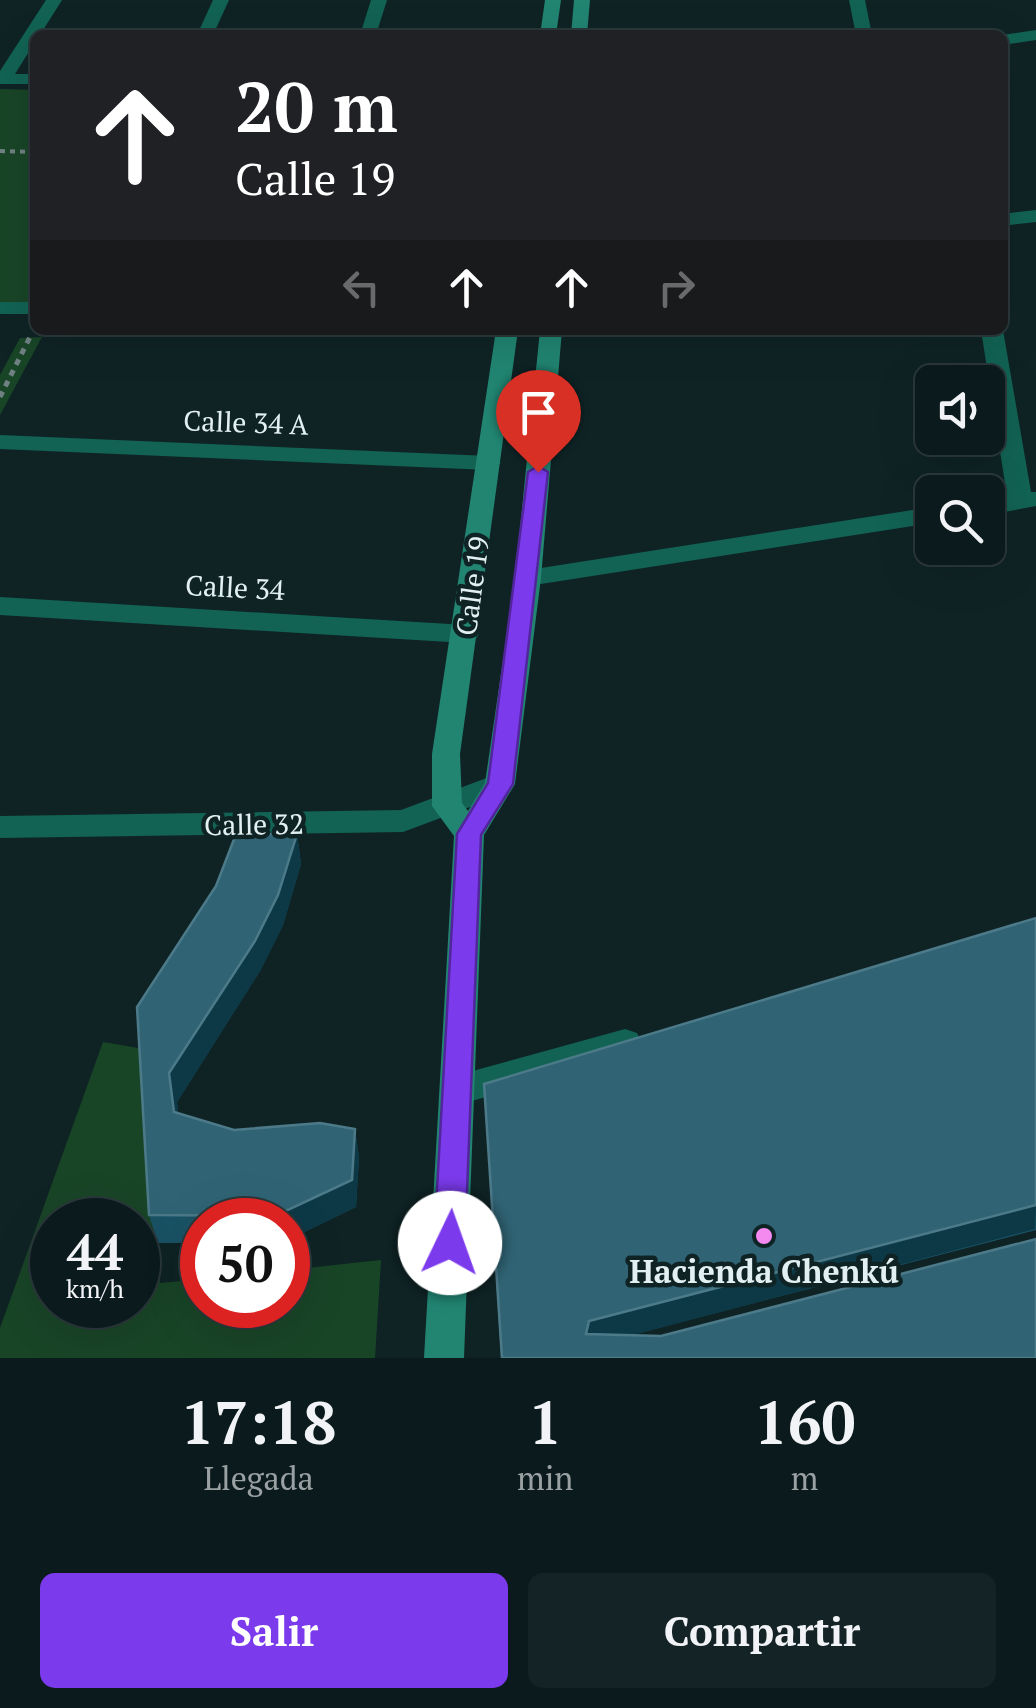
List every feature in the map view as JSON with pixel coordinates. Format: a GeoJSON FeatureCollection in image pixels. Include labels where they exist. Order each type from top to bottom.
{"type":"FeatureCollection","features":[{"type":"Feature","properties":{"kind":"main road"},"geometry":{"type":"LineString","coordinates":[[549,30],[553,0]]}},
{"type":"Feature","properties":{"kind":"main road"},"geometry":{"type":"LineString","coordinates":[[579,30],[582,0]]}},
{"type":"Feature","properties":{"kind":"main road","name":"Calle 19"},"geometry":{"type":"LineString","coordinates":[[446,806],[446,754],[507,335]]}},
{"type":"Feature","properties":{"kind":"main road","name":"Calle 19"},"geometry":{"type":"LineString","coordinates":[[444,1358],[469,834],[500,784],[528,578],[551,335]]}},
{"type":"Feature","properties":{"kind":"main road"},"geometry":{"type":"LineString","coordinates":[[446,806],[469,834]]}},
{"type":"Feature","properties":{"kind":"street"},"geometry":{"type":"LineString","coordinates":[[34,30],[54,0]]}},
{"type":"Feature","properties":{"kind":"street"},"geometry":{"type":"LineString","coordinates":[[207,30],[221,0]]}},
{"type":"Feature","properties":{"kind":"street"},"geometry":{"type":"LineString","coordinates":[[370,30],[379,0]]}},
{"type":"Feature","properties":{"kind":"street"},"geometry":{"type":"LineString","coordinates":[[858,0],[863,30]]}},
{"type":"Feature","properties":{"kind":"street"},"geometry":{"type":"LineString","coordinates":[[1008,39],[1036,35]]}},
{"type":"Feature","properties":{"kind":"street"},"geometry":{"type":"LineString","coordinates":[[1,79],[30,36]]}},
{"type":"Feature","properties":{"kind":"street"},"geometry":{"type":"LineString","coordinates":[[1,79],[30,80]]}},
{"type":"Feature","properties":{"kind":"street"},"geometry":{"type":"LineString","coordinates":[[1008,219],[1036,216]]}},
{"type":"Feature","properties":{"kind":"street"},"geometry":{"type":"LineString","coordinates":[[0,308],[30,308]]}},
{"type":"Feature","properties":{"kind":"street"},"geometry":{"type":"LineString","coordinates":[[993,335],[1028,500]]}},
{"type":"Feature","properties":{"kind":"street","name":"Calle 34 A"},"geometry":{"type":"LineString","coordinates":[[0,442],[490,463]]}},
{"type":"Feature","properties":{"kind":"street"},"geometry":{"type":"LineString","coordinates":[[528,578],[915,519]]}},
{"type":"Feature","properties":{"kind":"street","name":"Calle 34"},"geometry":{"type":"LineString","coordinates":[[0,606],[466,634]]}},
{"type":"Feature","properties":{"kind":"street","name":"Calle 32"},"geometry":{"type":"LineString","coordinates":[[0,827],[403,821],[500,784]]}},
{"type":"Feature","properties":{"kind":"street"},"geometry":{"type":"LineString","coordinates":[[458,1090],[663,1032]]}},
{"type":"Feature","properties":{"kind":"path"},"geometry":{"type":"LineString","coordinates":[[0,151],[30,152]]}},
{"type":"Feature","properties":{"kind":"path"},"geometry":{"type":"LineString","coordinates":[[0,396],[31,335]]}},
{"type":"Feature","properties":{"kind":"green space"},"geometry":{"type":"Polygon","coordinates":[[[0,89],[30,90],[30,306],[0,306],[0,89]]]}},
{"type":"Feature","properties":{"kind":"green space"},"geometry":{"type":"Polygon","coordinates":[[[42,337],[0,415],[0,375],[20,338],[42,337]]]}},
{"type":"Feature","properties":{"kind":"green space"},"geometry":{"type":"Polygon","coordinates":[[[103,1042],[150,1050],[156,1198],[47,1198],[103,1042]]]}},
{"type":"Feature","properties":{"kind":"green space"},"geometry":{"type":"Polygon","coordinates":[[[30,1245],[30,1328],[160,1328],[160,1283],[180,1281],[180,1328],[310,1328],[310,1268],[381,1260],[375,1358],[0,1358],[0,1328],[30,1245]]]}},
{"type":"Feature","properties":{"kind":"building"},"geometry":{"type":"Polygon","coordinates":[[[236,834],[297,834],[278,895],[255,941],[169,1073],[174,1112],[234,1130],[320,1123],[355,1129],[352,1180],[310,1200],[180,1198],[180,1215],[160,1215],[160,1198],[148,1198],[137,1007],[216,886],[236,834]]]}},
{"type":"Feature","properties":{"kind":"building","name":"Hacienda Chenkú"},"geometry":{"type":"Polygon","coordinates":[[[1036,918],[1036,1205],[589,1321],[586,1334],[661,1336],[1036,1239],[1036,1358],[502,1358],[484,1084],[1036,918]]]}},
{"type":"Feature","properties":{"kind":"place","name":"Hacienda Chenkú"},"geometry":{"type":"Point","coordinates":[764,1236]}},
{"type":"Feature","properties":{"kind":"route"},"geometry":{"type":"LineString","coordinates":[[450,1243],[469,834],[500,784],[538,472]]}}]}
